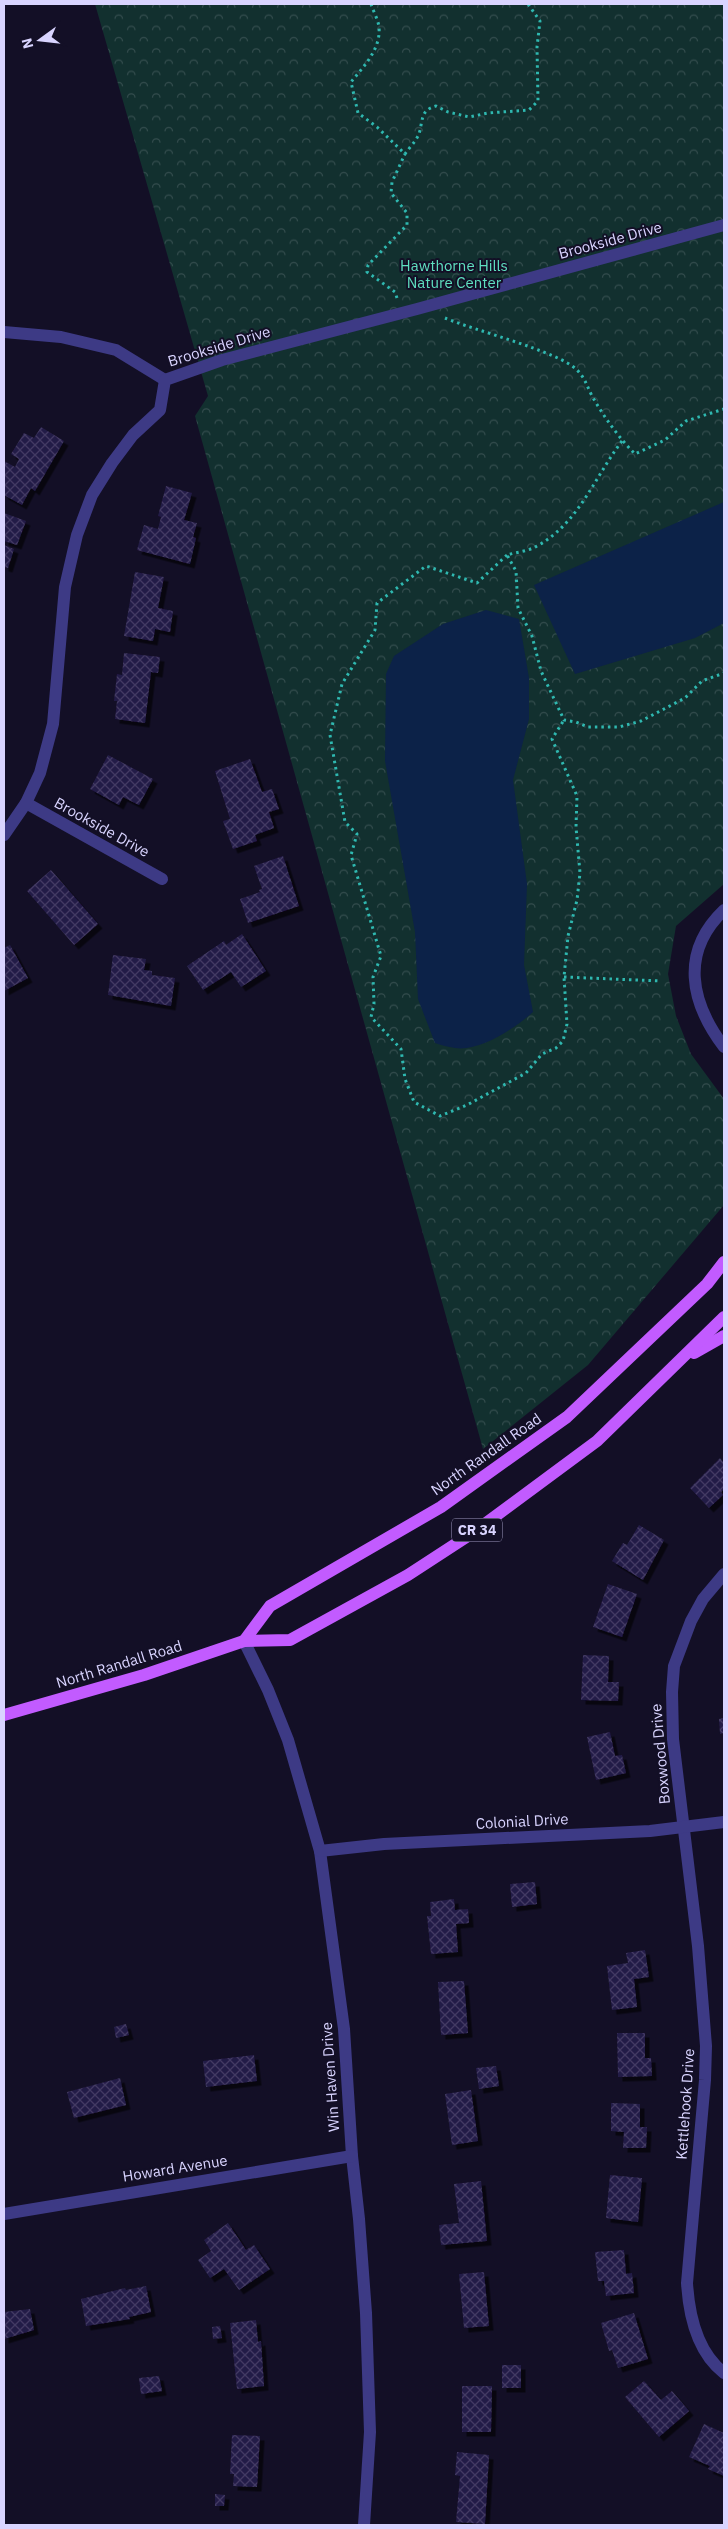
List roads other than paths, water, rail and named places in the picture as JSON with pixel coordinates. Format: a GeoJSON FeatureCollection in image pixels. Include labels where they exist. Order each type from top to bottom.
{"type":"FeatureCollection","features":[{"type":"Feature","properties":{"kind":"main road","name":"North Randall Road"},"geometry":{"type":"LineString","coordinates":[[244,1641],[270,1606],[441,1507],[567,1417],[707,1284],[724,1262]]}},
{"type":"Feature","properties":{"kind":"main road","name":"North Randall Road"},"geometry":{"type":"LineString","coordinates":[[4,1715],[144,1675],[244,1641],[290,1640],[408,1575],[474,1532],[597,1441],[724,1317]]}},
{"type":"Feature","properties":{"kind":"main road"},"geometry":{"type":"LineString","coordinates":[[679,1361],[724,1336]]}},
{"type":"Feature","properties":{"kind":"street","name":"Brookside Drive"},"geometry":{"type":"LineString","coordinates":[[4,835],[26,803],[40,773],[53,724],[65,587],[78,535],[92,495],[112,463],[133,435],[160,410],[165,380],[222,360],[404,313],[724,225]]}},
{"type":"Feature","properties":{"kind":"street"},"geometry":{"type":"LineString","coordinates":[[4,332],[61,337],[116,350],[165,380]]}},
{"type":"Feature","properties":{"kind":"street","name":"Brookside Drive"},"geometry":{"type":"LineString","coordinates":[[26,803],[162,879]]}},
{"type":"Feature","properties":{"kind":"street"},"geometry":{"type":"LineString","coordinates":[[724,910],[699,944],[694,969],[694,983],[703,1010],[714,1033],[724,1047]]}},
{"type":"Feature","properties":{"kind":"street","name":"Boxwood Drive"},"geometry":{"type":"LineString","coordinates":[[683,1827],[671,1718],[674,1666],[691,1620],[703,1599],[724,1574]]}},
{"type":"Feature","properties":{"kind":"street","name":"Win Haven Drive"},"geometry":{"type":"LineString","coordinates":[[244,1641],[268,1690],[288,1740],[320,1851],[344,2029],[352,2156],[359,2219],[369,2403],[368,2478],[364,2525]]}},
{"type":"Feature","properties":{"kind":"street","name":"Colonial Drive"},"geometry":{"type":"LineString","coordinates":[[320,1851],[360,1845],[628,1832],[724,1822]]}},
{"type":"Feature","properties":{"kind":"street","name":"Kettlehook Drive"},"geometry":{"type":"LineString","coordinates":[[683,1827],[698,1946],[706,2046],[688,2303],[699,2341],[708,2358],[724,2374]]}},
{"type":"Feature","properties":{"kind":"street","name":"Howard Avenue"},"geometry":{"type":"LineString","coordinates":[[4,2214],[352,2156]]}},
{"type":"Feature","properties":{"kind":"water"},"geometry":{"type":"Polygon","coordinates":[[[724,502],[724,623],[695,638],[575,674],[534,585],[724,502]]]}},
{"type":"Feature","properties":{"kind":"water"},"geometry":{"type":"Polygon","coordinates":[[[486,610],[519,619],[529,678],[529,719],[513,780],[527,884],[524,965],[533,1012],[497,1038],[475,1046],[455,1048],[435,1043],[418,999],[415,932],[385,761],[386,674],[394,656],[443,624],[486,610]]]}},
{"type":"Feature","properties":{"kind":"park label","name":"Hawthorne Hills Nature Center"},"geometry":{"type":"Point","coordinates":[454,274]}}]}
